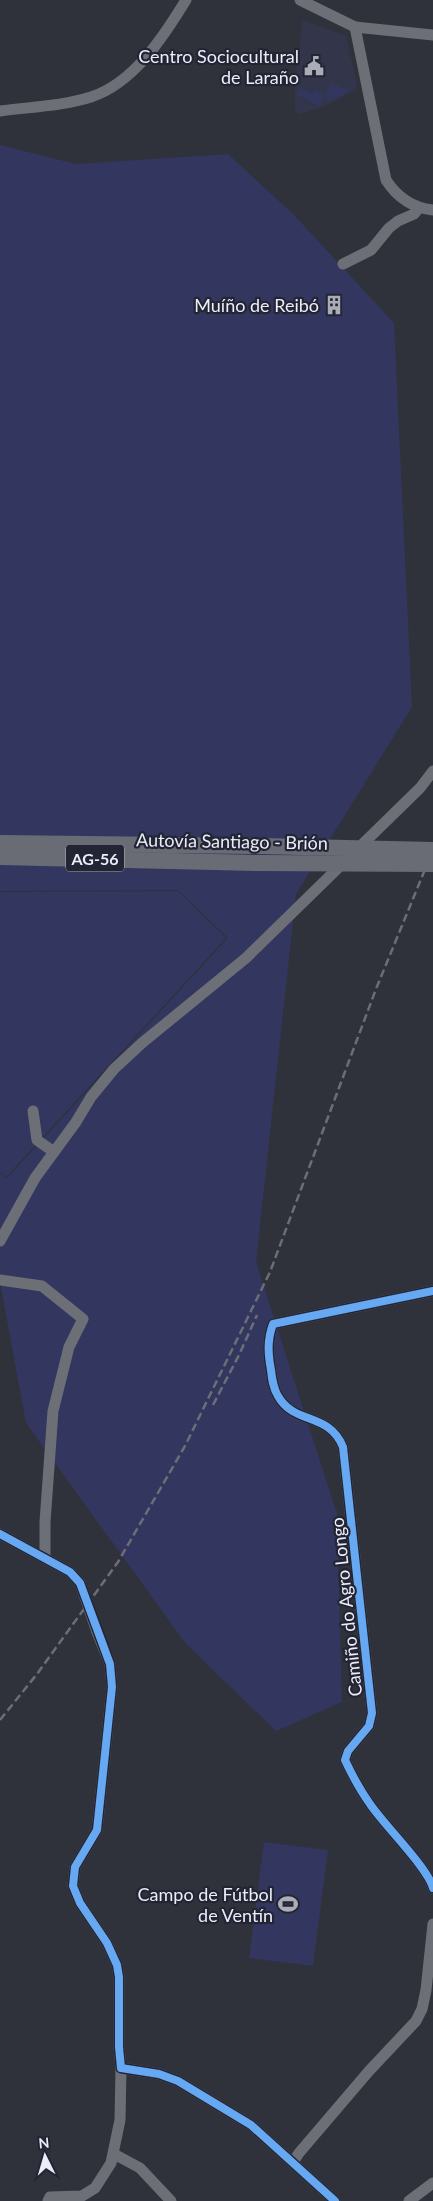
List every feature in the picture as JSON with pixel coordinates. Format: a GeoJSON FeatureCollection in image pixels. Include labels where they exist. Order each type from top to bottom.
{"type":"FeatureCollection","features":[{"type":"Feature","properties":{"kind":"highway","name":"Autovía Santiago - Brión"},"geometry":{"type":"LineString","coordinates":[[0,843],[433,850]]}},
{"type":"Feature","properties":{"kind":"highway","name":"Autovía Santiago - Brión"},"geometry":{"type":"LineString","coordinates":[[0,857],[256,863],[433,864]]}},
{"type":"Feature","properties":{"kind":"street"},"geometry":{"type":"LineString","coordinates":[[0,111],[71,101],[100,93],[128,74],[146,58],[186,0]]}},
{"type":"Feature","properties":{"kind":"street"},"geometry":{"type":"LineString","coordinates":[[300,0],[355,26],[433,36]]}},
{"type":"Feature","properties":{"kind":"street"},"geometry":{"type":"LineString","coordinates":[[355,26],[383,173],[396,192],[419,208],[433,210]]}},
{"type":"Feature","properties":{"kind":"street"},"geometry":{"type":"LineString","coordinates":[[343,264],[371,250],[398,221],[414,214],[419,208]]}},
{"type":"Feature","properties":{"kind":"street"},"geometry":{"type":"LineString","coordinates":[[0,1241],[35,1178],[91,1097],[114,1069],[142,1043],[246,958],[420,788],[433,771]]}},
{"type":"Feature","properties":{"kind":"street"},"geometry":{"type":"LineString","coordinates":[[33,1111],[37,1140],[54,1152]]}},
{"type":"Feature","properties":{"kind":"street"},"geometry":{"type":"LineString","coordinates":[[0,1280],[42,1286],[83,1319],[69,1347],[52,1410],[44,1522],[45,1558]]}},
{"type":"Feature","properties":{"kind":"street","name":"Camiño do Agro Longo"},"geometry":{"type":"LineString","coordinates":[[433,1291],[273,1324],[268,1346],[274,1387],[278,1396],[290,1410],[330,1428],[337,1434],[343,1447],[372,1713],[369,1726],[348,1751],[345,1760],[369,1804],[432,1882],[433,1888]]}},
{"type":"Feature","properties":{"kind":"street"},"geometry":{"type":"LineString","coordinates":[[0,1534],[70,1572],[80,1583],[110,1664],[112,1687],[97,1830],[76,1867],[73,1886],[80,1903],[106,1943],[117,1965],[119,1977],[118,2047],[121,2068],[120,2120],[114,2154],[95,2188],[82,2196],[50,2197],[48,2201]]}},
{"type":"Feature","properties":{"kind":"street"},"geometry":{"type":"LineString","coordinates":[[293,2162],[369,2071],[405,2034],[422,2009],[433,1924]]}},
{"type":"Feature","properties":{"kind":"street"},"geometry":{"type":"LineString","coordinates":[[422,2009],[433,2015]]}},
{"type":"Feature","properties":{"kind":"street"},"geometry":{"type":"LineString","coordinates":[[121,2068],[159,2074],[178,2081],[251,2125],[335,2201]]}},
{"type":"Feature","properties":{"kind":"street"},"geometry":{"type":"LineString","coordinates":[[114,2154],[140,2168],[171,2201]]}},
{"type":"Feature","properties":{"kind":"street"},"geometry":{"type":"LineString","coordinates":[[409,2201],[433,2183]]}},
{"type":"Feature","properties":{"kind":"shaded area"},"geometry":{"type":"Polygon","coordinates":[[[303,20],[346,36],[357,85],[355,90],[321,108],[299,114],[295,109],[295,80],[303,20]]]}},
{"type":"Feature","properties":{"kind":"shaded area"},"geometry":{"type":"Polygon","coordinates":[[[331,83],[350,91],[329,102],[326,94],[331,83]]]}},
{"type":"Feature","properties":{"kind":"shaded area"},"geometry":{"type":"Polygon","coordinates":[[[300,88],[313,94],[315,90],[325,95],[320,106],[297,95],[300,88]]]}},
{"type":"Feature","properties":{"kind":"shaded area"},"geometry":{"type":"Polygon","coordinates":[[[0,145],[76,164],[228,154],[293,214],[394,323],[412,707],[296,894],[256,1262],[337,1514],[342,1702],[276,1731],[186,1644],[26,1423],[0,1282],[0,1173],[7,1178],[228,938],[178,890],[0,891],[0,145]]]}},
{"type":"Feature","properties":{"kind":"shaded area"},"geometry":{"type":"Polygon","coordinates":[[[178,891],[226,938],[6,1177],[0,1172],[0,892],[178,891]]]}},
{"type":"Feature","properties":{"kind":"shaded area","name":"Campo de Fútbol de Ventín"},"geometry":{"type":"Polygon","coordinates":[[[264,1842],[328,1850],[313,1966],[249,1958],[264,1842]]]}},
{"type":"Feature","properties":{"kind":"railway"},"geometry":{"type":"LineString","coordinates":[[0,1720],[37,1674],[118,1562],[185,1446],[270,1272],[376,989],[433,850]]}},
{"type":"Feature","properties":{"kind":"railway"},"geometry":{"type":"LineString","coordinates":[[213,1405],[257,1315]]}},
{"type":"Feature","properties":{"kind":"cycle path"},"geometry":{"type":"LineString","coordinates":[[433,1291],[273,1324],[269,1347],[272,1380],[278,1396],[293,1411],[329,1428],[337,1436],[343,1447],[372,1713],[369,1726],[348,1751],[345,1760],[366,1799],[423,1869],[433,1888]]}},
{"type":"Feature","properties":{"kind":"cycle path"},"geometry":{"type":"LineString","coordinates":[[0,1534],[70,1572],[80,1583],[110,1664],[112,1687],[97,1830],[75,1867],[73,1886],[80,1903],[107,1943],[117,1965],[119,1977],[119,2047],[121,2068],[159,2074],[178,2081],[251,2125],[335,2201]]}},
{"type":"Feature","properties":{"kind":"place","name":"Centro Sociocultural de Laraño"},"geometry":{"type":"Point","coordinates":[314,66]}},
{"type":"Feature","properties":{"kind":"place","name":"Muíño de Reibó"},"geometry":{"type":"Point","coordinates":[334,305]}},
{"type":"Feature","properties":{"kind":"place","name":"Campo de Fútbol de Ventín"},"geometry":{"type":"Point","coordinates":[288,1904]}}]}
